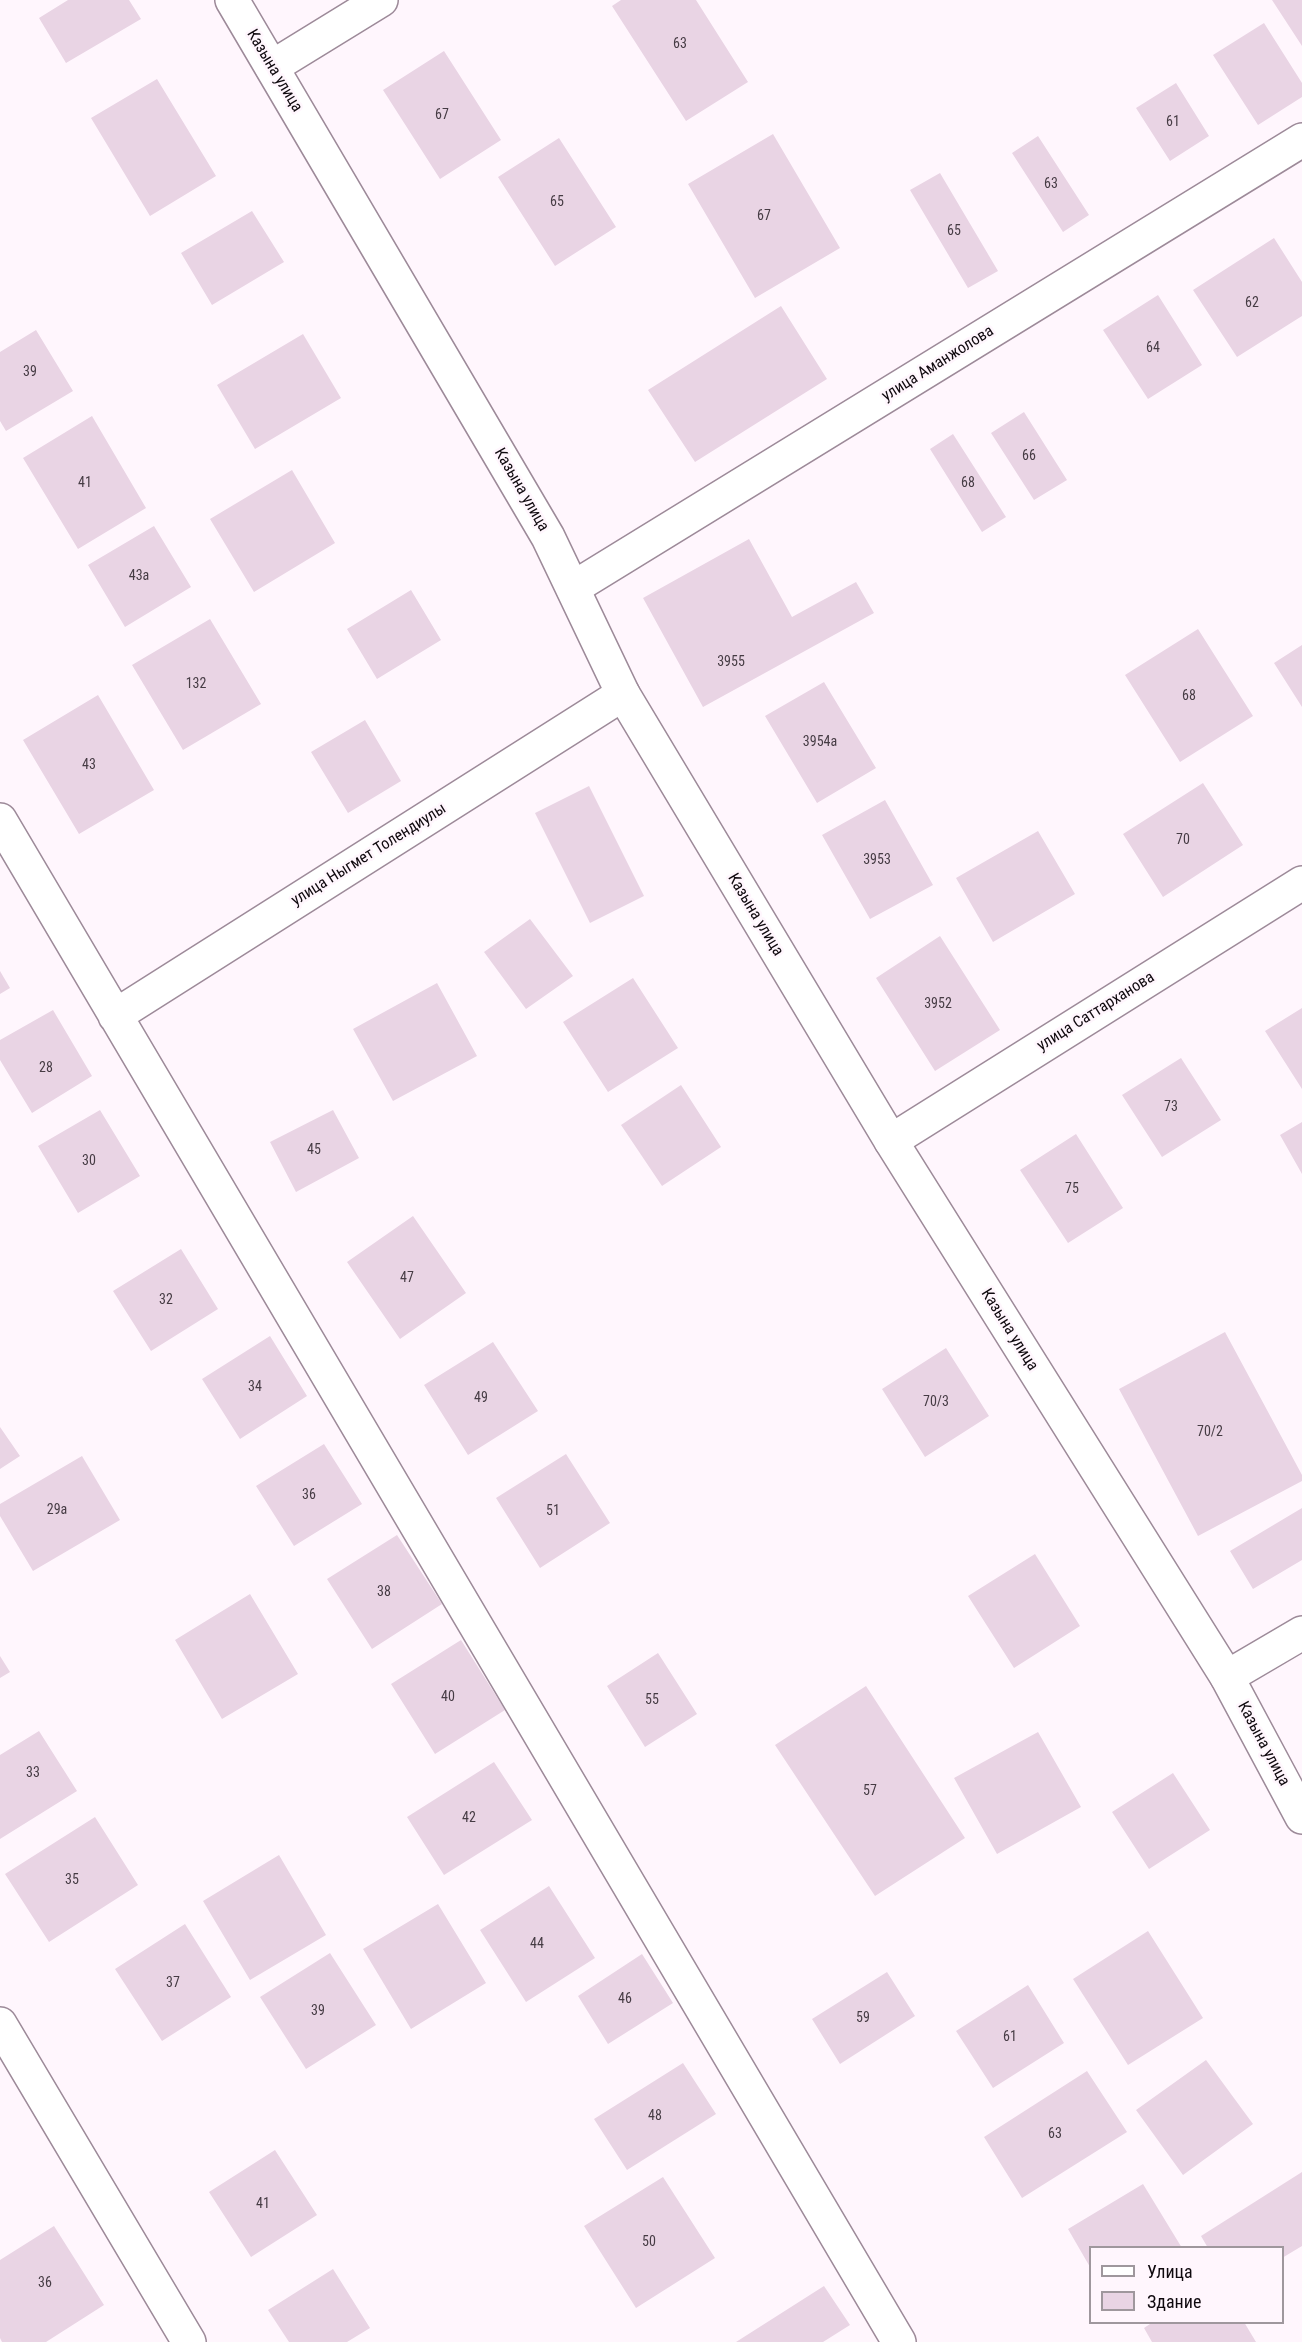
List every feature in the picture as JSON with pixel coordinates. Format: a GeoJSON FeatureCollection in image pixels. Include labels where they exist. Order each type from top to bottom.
{"type":"FeatureCollection","features":[{"type":"Feature","properties":{"kind":"street","name":"Казына улица"},"geometry":{"type":"LineString","coordinates":[[232,0],[548,537],[623,694],[891,1141],[1227,1677],[1302,1817]]}},
{"type":"Feature","properties":{"kind":"street"},"geometry":{"type":"LineString","coordinates":[[272,67],[381,0]]}},
{"type":"Feature","properties":{"kind":"street","name":"улица Аманжолова"},"geometry":{"type":"LineString","coordinates":[[573,588],[1302,140]]}},
{"type":"Feature","properties":{"kind":"street","name":"улица Ныгмет Толендиулы"},"geometry":{"type":"LineString","coordinates":[[115,1016],[623,694]]}},
{"type":"Feature","properties":{"kind":"street"},"geometry":{"type":"LineString","coordinates":[[0,820],[899,2342]]}},
{"type":"Feature","properties":{"kind":"street","name":"улица Саттарханова"},"geometry":{"type":"LineString","coordinates":[[891,1141],[1302,883]]}},
{"type":"Feature","properties":{"kind":"street"},"geometry":{"type":"LineString","coordinates":[[1227,1677],[1302,1633]]}},
{"type":"Feature","properties":{"kind":"street"},"geometry":{"type":"LineString","coordinates":[[0,2024],[189,2342]]}},
{"type":"Feature","properties":{"kind":"building"},"geometry":{"type":"Polygon","coordinates":[[[68,0],[129,0],[141,19],[66,63],[39,18],[68,0]]]}},
{"type":"Feature","properties":{"kind":"building"},"geometry":{"type":"Polygon","coordinates":[[[621,0],[696,0],[748,82],[686,121],[612,6],[621,0]]]}},
{"type":"Feature","properties":{"kind":"building"},"geometry":{"type":"Polygon","coordinates":[[[1272,0],[1302,0],[1302,46],[1272,0]]]}},
{"type":"Feature","properties":{"kind":"building"},"geometry":{"type":"Polygon","coordinates":[[[1264,23],[1302,83],[1302,97],[1258,125],[1213,55],[1264,23]]]}},
{"type":"Feature","properties":{"kind":"building"},"geometry":{"type":"Polygon","coordinates":[[[444,51],[501,140],[440,179],[383,90],[444,51]]]}},
{"type":"Feature","properties":{"kind":"building"},"geometry":{"type":"Polygon","coordinates":[[[157,79],[216,176],[150,216],[91,118],[157,79]]]}},
{"type":"Feature","properties":{"kind":"building"},"geometry":{"type":"Polygon","coordinates":[[[1176,83],[1209,136],[1170,161],[1136,108],[1176,83]]]}},
{"type":"Feature","properties":{"kind":"building"},"geometry":{"type":"Polygon","coordinates":[[[773,134],[840,248],[755,298],[688,184],[773,134]]]}},
{"type":"Feature","properties":{"kind":"building"},"geometry":{"type":"Polygon","coordinates":[[[1038,136],[1089,215],[1063,232],[1012,153],[1038,136]]]}},
{"type":"Feature","properties":{"kind":"building"},"geometry":{"type":"Polygon","coordinates":[[[559,138],[616,227],[555,266],[498,177],[559,138]]]}},
{"type":"Feature","properties":{"kind":"building"},"geometry":{"type":"Polygon","coordinates":[[[940,173],[998,271],[968,288],[910,190],[940,173]]]}},
{"type":"Feature","properties":{"kind":"building"},"geometry":{"type":"Polygon","coordinates":[[[252,211],[284,262],[212,305],[181,253],[252,211]]]}},
{"type":"Feature","properties":{"kind":"building"},"geometry":{"type":"Polygon","coordinates":[[[1274,238],[1302,282],[1302,316],[1237,357],[1193,290],[1274,238]]]}},
{"type":"Feature","properties":{"kind":"building"},"geometry":{"type":"Polygon","coordinates":[[[1158,295],[1202,365],[1148,399],[1103,330],[1158,295]]]}},
{"type":"Feature","properties":{"kind":"building"},"geometry":{"type":"Polygon","coordinates":[[[781,306],[827,379],[695,462],[648,390],[781,306]]]}},
{"type":"Feature","properties":{"kind":"building"},"geometry":{"type":"Polygon","coordinates":[[[36,330],[73,391],[6,431],[0,421],[0,352],[36,330]]]}},
{"type":"Feature","properties":{"kind":"building"},"geometry":{"type":"Polygon","coordinates":[[[303,334],[341,398],[255,449],[217,385],[303,334]]]}},
{"type":"Feature","properties":{"kind":"building"},"geometry":{"type":"Polygon","coordinates":[[[1024,412],[1067,480],[1034,500],[991,433],[1024,412]]]}},
{"type":"Feature","properties":{"kind":"building"},"geometry":{"type":"Polygon","coordinates":[[[92,416],[146,508],[78,549],[23,458],[92,416]]]}},
{"type":"Feature","properties":{"kind":"building"},"geometry":{"type":"Polygon","coordinates":[[[953,434],[1006,517],[982,532],[930,449],[953,434]]]}},
{"type":"Feature","properties":{"kind":"building"},"geometry":{"type":"Polygon","coordinates":[[[292,470],[335,543],[254,592],[210,519],[292,470]]]}},
{"type":"Feature","properties":{"kind":"building"},"geometry":{"type":"Polygon","coordinates":[[[154,526],[191,587],[125,627],[88,565],[154,526]]]}},
{"type":"Feature","properties":{"kind":"building"},"geometry":{"type":"Polygon","coordinates":[[[749,539],[792,617],[856,582],[874,613],[703,707],[643,598],[749,539]]]}},
{"type":"Feature","properties":{"kind":"building"},"geometry":{"type":"Polygon","coordinates":[[[411,590],[441,640],[377,679],[347,629],[411,590]]]}},
{"type":"Feature","properties":{"kind":"building"},"geometry":{"type":"Polygon","coordinates":[[[210,619],[261,704],[183,750],[132,665],[210,619]]]}},
{"type":"Feature","properties":{"kind":"building"},"geometry":{"type":"Polygon","coordinates":[[[1198,629],[1253,716],[1180,762],[1125,675],[1198,629]]]}},
{"type":"Feature","properties":{"kind":"building"},"geometry":{"type":"Polygon","coordinates":[[[1302,645],[1302,707],[1274,663],[1302,645]]]}},
{"type":"Feature","properties":{"kind":"building"},"geometry":{"type":"Polygon","coordinates":[[[824,682],[876,768],[817,803],[765,716],[824,682]]]}},
{"type":"Feature","properties":{"kind":"building"},"geometry":{"type":"Polygon","coordinates":[[[98,695],[154,790],[79,834],[23,740],[98,695]]]}},
{"type":"Feature","properties":{"kind":"building"},"geometry":{"type":"Polygon","coordinates":[[[365,720],[401,781],[348,813],[311,752],[365,720]]]}},
{"type":"Feature","properties":{"kind":"building"},"geometry":{"type":"Polygon","coordinates":[[[1203,783],[1243,845],[1163,897],[1123,834],[1203,783]]]}},
{"type":"Feature","properties":{"kind":"building"},"geometry":{"type":"Polygon","coordinates":[[[589,786],[644,896],[590,923],[535,813],[589,786]]]}},
{"type":"Feature","properties":{"kind":"building"},"geometry":{"type":"Polygon","coordinates":[[[885,800],[933,885],[870,919],[822,835],[885,800]]]}},
{"type":"Feature","properties":{"kind":"building"},"geometry":{"type":"Polygon","coordinates":[[[1038,831],[1075,894],[993,942],[956,878],[1038,831]]]}},
{"type":"Feature","properties":{"kind":"building"},"geometry":{"type":"Polygon","coordinates":[[[530,919],[573,976],[526,1009],[484,952],[530,919]]]}},
{"type":"Feature","properties":{"kind":"building"},"geometry":{"type":"Polygon","coordinates":[[[940,936],[1000,1030],[935,1071],[876,978],[940,936]]]}},
{"type":"Feature","properties":{"kind":"building"},"geometry":{"type":"Polygon","coordinates":[[[0,971],[10,988],[0,994],[0,971]]]}},
{"type":"Feature","properties":{"kind":"building"},"geometry":{"type":"Polygon","coordinates":[[[633,978],[678,1048],[608,1092],[563,1022],[633,978]]]}},
{"type":"Feature","properties":{"kind":"building"},"geometry":{"type":"Polygon","coordinates":[[[437,983],[477,1056],[393,1101],[353,1029],[437,983]]]}},
{"type":"Feature","properties":{"kind":"building"},"geometry":{"type":"Polygon","coordinates":[[[1302,1008],[1302,1089],[1265,1031],[1302,1008]]]}},
{"type":"Feature","properties":{"kind":"building"},"geometry":{"type":"Polygon","coordinates":[[[53,1010],[92,1076],[32,1113],[0,1060],[0,1040],[53,1010]]]}},
{"type":"Feature","properties":{"kind":"building"},"geometry":{"type":"Polygon","coordinates":[[[1181,1058],[1221,1120],[1162,1157],[1122,1095],[1181,1058]]]}},
{"type":"Feature","properties":{"kind":"building"},"geometry":{"type":"Polygon","coordinates":[[[681,1085],[721,1147],[662,1186],[621,1125],[681,1085]]]}},
{"type":"Feature","properties":{"kind":"building"},"geometry":{"type":"Polygon","coordinates":[[[100,1110],[140,1176],[78,1213],[38,1146],[100,1110]]]}},
{"type":"Feature","properties":{"kind":"building"},"geometry":{"type":"Polygon","coordinates":[[[333,1110],[359,1158],[296,1192],[270,1142],[333,1110]]]}},
{"type":"Feature","properties":{"kind":"building"},"geometry":{"type":"Polygon","coordinates":[[[1302,1122],[1302,1174],[1280,1135],[1302,1122]]]}},
{"type":"Feature","properties":{"kind":"building"},"geometry":{"type":"Polygon","coordinates":[[[1076,1134],[1123,1208],[1068,1243],[1020,1170],[1076,1134]]]}},
{"type":"Feature","properties":{"kind":"building"},"geometry":{"type":"Polygon","coordinates":[[[413,1216],[466,1293],[400,1339],[347,1262],[413,1216]]]}},
{"type":"Feature","properties":{"kind":"building"},"geometry":{"type":"Polygon","coordinates":[[[181,1249],[218,1309],[151,1351],[113,1291],[181,1249]]]}},
{"type":"Feature","properties":{"kind":"building"},"geometry":{"type":"Polygon","coordinates":[[[1225,1332],[1302,1475],[1302,1481],[1198,1536],[1119,1389],[1225,1332]]]}},
{"type":"Feature","properties":{"kind":"building"},"geometry":{"type":"Polygon","coordinates":[[[270,1336],[307,1396],[240,1439],[202,1379],[270,1336]]]}},
{"type":"Feature","properties":{"kind":"building"},"geometry":{"type":"Polygon","coordinates":[[[493,1342],[538,1411],[468,1455],[424,1385],[493,1342]]]}},
{"type":"Feature","properties":{"kind":"building"},"geometry":{"type":"Polygon","coordinates":[[[946,1348],[989,1416],[925,1457],[882,1389],[946,1348]]]}},
{"type":"Feature","properties":{"kind":"building"},"geometry":{"type":"Polygon","coordinates":[[[0,1427],[20,1456],[0,1469],[0,1427]]]}},
{"type":"Feature","properties":{"kind":"building"},"geometry":{"type":"Polygon","coordinates":[[[324,1444],[362,1504],[294,1546],[256,1486],[324,1444]]]}},
{"type":"Feature","properties":{"kind":"building"},"geometry":{"type":"Polygon","coordinates":[[[566,1454],[610,1523],[540,1568],[496,1498],[566,1454]]]}},
{"type":"Feature","properties":{"kind":"building"},"geometry":{"type":"Polygon","coordinates":[[[82,1456],[120,1520],[33,1571],[0,1516],[0,1504],[82,1456]]]}},
{"type":"Feature","properties":{"kind":"building"},"geometry":{"type":"Polygon","coordinates":[[[1302,1508],[1302,1560],[1253,1589],[1230,1551],[1302,1508]]]}},
{"type":"Feature","properties":{"kind":"building"},"geometry":{"type":"Polygon","coordinates":[[[397,1535],[442,1604],[372,1649],[327,1579],[397,1535]]]}},
{"type":"Feature","properties":{"kind":"building"},"geometry":{"type":"Polygon","coordinates":[[[1035,1554],[1080,1626],[1014,1668],[968,1596],[1035,1554]]]}},
{"type":"Feature","properties":{"kind":"building"},"geometry":{"type":"Polygon","coordinates":[[[250,1594],[298,1674],[222,1719],[175,1640],[250,1594]]]}},
{"type":"Feature","properties":{"kind":"building"},"geometry":{"type":"Polygon","coordinates":[[[461,1640],[505,1710],[435,1754],[391,1684],[461,1640]]]}},
{"type":"Feature","properties":{"kind":"building"},"geometry":{"type":"Polygon","coordinates":[[[658,1653],[697,1714],[645,1747],[607,1686],[658,1653]]]}},
{"type":"Feature","properties":{"kind":"building"},"geometry":{"type":"Polygon","coordinates":[[[0,1656],[10,1672],[0,1678],[0,1656]]]}},
{"type":"Feature","properties":{"kind":"building"},"geometry":{"type":"Polygon","coordinates":[[[866,1686],[965,1838],[875,1896],[775,1745],[866,1686]]]}},
{"type":"Feature","properties":{"kind":"building"},"geometry":{"type":"Polygon","coordinates":[[[39,1731],[77,1791],[0,1839],[0,1755],[39,1731]]]}},
{"type":"Feature","properties":{"kind":"building"},"geometry":{"type":"Polygon","coordinates":[[[1038,1732],[1081,1807],[997,1854],[954,1778],[1038,1732]]]}},
{"type":"Feature","properties":{"kind":"building"},"geometry":{"type":"Polygon","coordinates":[[[494,1762],[532,1820],[444,1875],[407,1817],[494,1762]]]}},
{"type":"Feature","properties":{"kind":"building"},"geometry":{"type":"Polygon","coordinates":[[[1173,1773],[1210,1830],[1149,1869],[1112,1812],[1173,1773]]]}},
{"type":"Feature","properties":{"kind":"building"},"geometry":{"type":"Polygon","coordinates":[[[95,1817],[138,1885],[49,1942],[5,1874],[95,1817]]]}},
{"type":"Feature","properties":{"kind":"building"},"geometry":{"type":"Polygon","coordinates":[[[279,1855],[326,1935],[250,1980],[203,1901],[279,1855]]]}},
{"type":"Feature","properties":{"kind":"building"},"geometry":{"type":"Polygon","coordinates":[[[549,1886],[595,1958],[526,2002],[480,1930],[549,1886]]]}},
{"type":"Feature","properties":{"kind":"building"},"geometry":{"type":"Polygon","coordinates":[[[438,1904],[486,1983],[411,2029],[363,1949],[438,1904]]]}},
{"type":"Feature","properties":{"kind":"building"},"geometry":{"type":"Polygon","coordinates":[[[185,1924],[231,1997],[162,2041],[115,1969],[185,1924]]]}},
{"type":"Feature","properties":{"kind":"building"},"geometry":{"type":"Polygon","coordinates":[[[1148,1931],[1203,2018],[1128,2065],[1073,1979],[1148,1931]]]}},
{"type":"Feature","properties":{"kind":"building"},"geometry":{"type":"Polygon","coordinates":[[[330,1953],[376,2025],[306,2069],[260,1997],[330,1953]]]}},
{"type":"Feature","properties":{"kind":"building"},"geometry":{"type":"Polygon","coordinates":[[[642,1954],[673,2003],[608,2044],[578,1996],[642,1954]]]}},
{"type":"Feature","properties":{"kind":"building"},"geometry":{"type":"Polygon","coordinates":[[[887,1972],[915,2016],[840,2064],[812,2019],[887,1972]]]}},
{"type":"Feature","properties":{"kind":"building"},"geometry":{"type":"Polygon","coordinates":[[[1028,1985],[1064,2043],[993,2088],[956,2031],[1028,1985]]]}},
{"type":"Feature","properties":{"kind":"building"},"geometry":{"type":"Polygon","coordinates":[[[1206,2060],[1253,2124],[1183,2175],[1136,2110],[1206,2060]]]}},
{"type":"Feature","properties":{"kind":"building"},"geometry":{"type":"Polygon","coordinates":[[[683,2063],[716,2114],[627,2170],[594,2119],[683,2063]]]}},
{"type":"Feature","properties":{"kind":"building"},"geometry":{"type":"Polygon","coordinates":[[[1087,2071],[1127,2132],[1022,2198],[984,2137],[1087,2071]]]}},
{"type":"Feature","properties":{"kind":"building"},"geometry":{"type":"Polygon","coordinates":[[[275,2150],[317,2215],[251,2257],[209,2192],[275,2150]]]}},
{"type":"Feature","properties":{"kind":"building"},"geometry":{"type":"Polygon","coordinates":[[[1302,2172],[1302,2246],[1284,2257],[1284,2246],[1207,2246],[1201,2236],[1302,2172]]]}},
{"type":"Feature","properties":{"kind":"building"},"geometry":{"type":"Polygon","coordinates":[[[663,2177],[715,2258],[636,2308],[584,2226],[663,2177]]]}},
{"type":"Feature","properties":{"kind":"building"},"geometry":{"type":"Polygon","coordinates":[[[1143,2184],[1181,2246],[1089,2246],[1089,2265],[1068,2229],[1143,2184]]]}},
{"type":"Feature","properties":{"kind":"building"},"geometry":{"type":"Polygon","coordinates":[[[54,2226],[104,2305],[46,2342],[2,2342],[0,2338],[0,2260],[54,2226]]]}},
{"type":"Feature","properties":{"kind":"building"},"geometry":{"type":"Polygon","coordinates":[[[333,2269],[370,2328],[347,2342],[289,2342],[268,2310],[333,2269]]]}},
{"type":"Feature","properties":{"kind":"building"},"geometry":{"type":"Polygon","coordinates":[[[824,2286],[850,2325],[823,2342],[736,2342],[824,2286]]]}},
{"type":"Feature","properties":{"kind":"building"},"geometry":{"type":"Polygon","coordinates":[[[1150,2324],[1245,2324],[1256,2342],[1152,2342],[1144,2328],[1150,2324]]]}}]}
